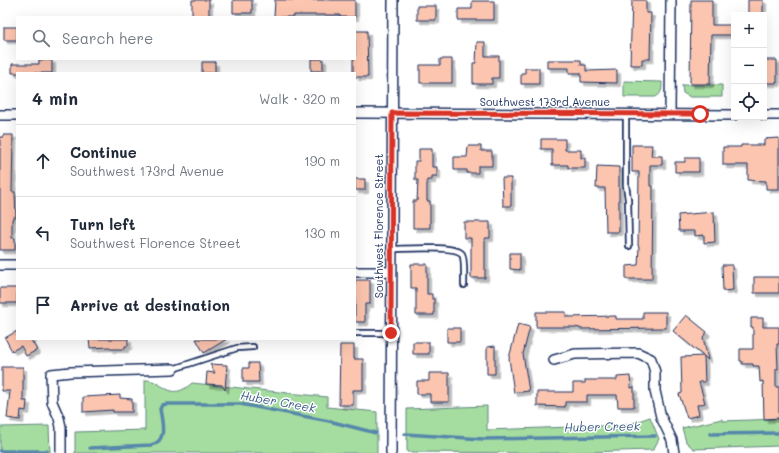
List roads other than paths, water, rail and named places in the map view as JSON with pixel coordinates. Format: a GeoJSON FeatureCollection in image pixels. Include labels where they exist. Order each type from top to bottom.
{"type":"FeatureCollection","features":[{"type":"Feature","properties":{"kind":"street","name":"Southwest Florence Street"},"geometry":{"type":"LineString","coordinates":[[391,453],[393,0]]}},
{"type":"Feature","properties":{"kind":"street"},"geometry":{"type":"LineString","coordinates":[[670,114],[671,0]]}},
{"type":"Feature","properties":{"kind":"street","name":"Southwest 173rd Avenue"},"geometry":{"type":"LineString","coordinates":[[356,113],[731,115]]}},
{"type":"Feature","properties":{"kind":"street"},"geometry":{"type":"LineString","coordinates":[[0,115],[16,115]]}},
{"type":"Feature","properties":{"kind":"street"},"geometry":{"type":"LineString","coordinates":[[767,115],[779,115]]}},
{"type":"Feature","properties":{"kind":"street"},"geometry":{"type":"LineString","coordinates":[[0,265],[16,265]]}},
{"type":"Feature","properties":{"kind":"street"},"geometry":{"type":"LineString","coordinates":[[356,272],[391,272]]}},
{"type":"Feature","properties":{"kind":"street"},"geometry":{"type":"LineString","coordinates":[[554,360],[575,354],[638,353],[651,360],[655,372],[654,391],[661,417],[672,440],[674,453]]}},
{"type":"Feature","properties":{"kind":"street"},"geometry":{"type":"LineString","coordinates":[[61,453],[61,427],[52,402],[51,374],[173,369]]}},
{"type":"Feature","properties":{"kind":"lane"},"geometry":{"type":"LineString","coordinates":[[626,114],[626,184],[628,199],[629,246]]}},
{"type":"Feature","properties":{"kind":"lane"},"geometry":{"type":"LineString","coordinates":[[391,249],[450,248],[460,252],[463,256],[464,285]]}},
{"type":"Feature","properties":{"kind":"lane"},"geometry":{"type":"LineString","coordinates":[[356,334],[391,333]]}},
{"type":"Feature","properties":{"kind":"lane"},"geometry":{"type":"LineString","coordinates":[[173,369],[237,348],[253,347]]}},
{"type":"Feature","properties":{"kind":"waterway","name":"Huber Creek"},"geometry":{"type":"LineString","coordinates":[[90,448],[151,445],[156,443],[160,440],[163,430],[160,409],[162,405],[167,404],[240,404],[329,421],[376,433]]}},
{"type":"Feature","properties":{"kind":"waterway","name":"Huber Creek"},"geometry":{"type":"LineString","coordinates":[[710,434],[779,433]]}},
{"type":"Feature","properties":{"kind":"waterway","name":"Huber Creek"},"geometry":{"type":"LineString","coordinates":[[405,434],[483,439],[655,436]]}},
{"type":"Feature","properties":{"kind":"waterway","name":"Huber Creek"},"geometry":{"type":"LineString","coordinates":[[0,451],[47,451]]}}]}
